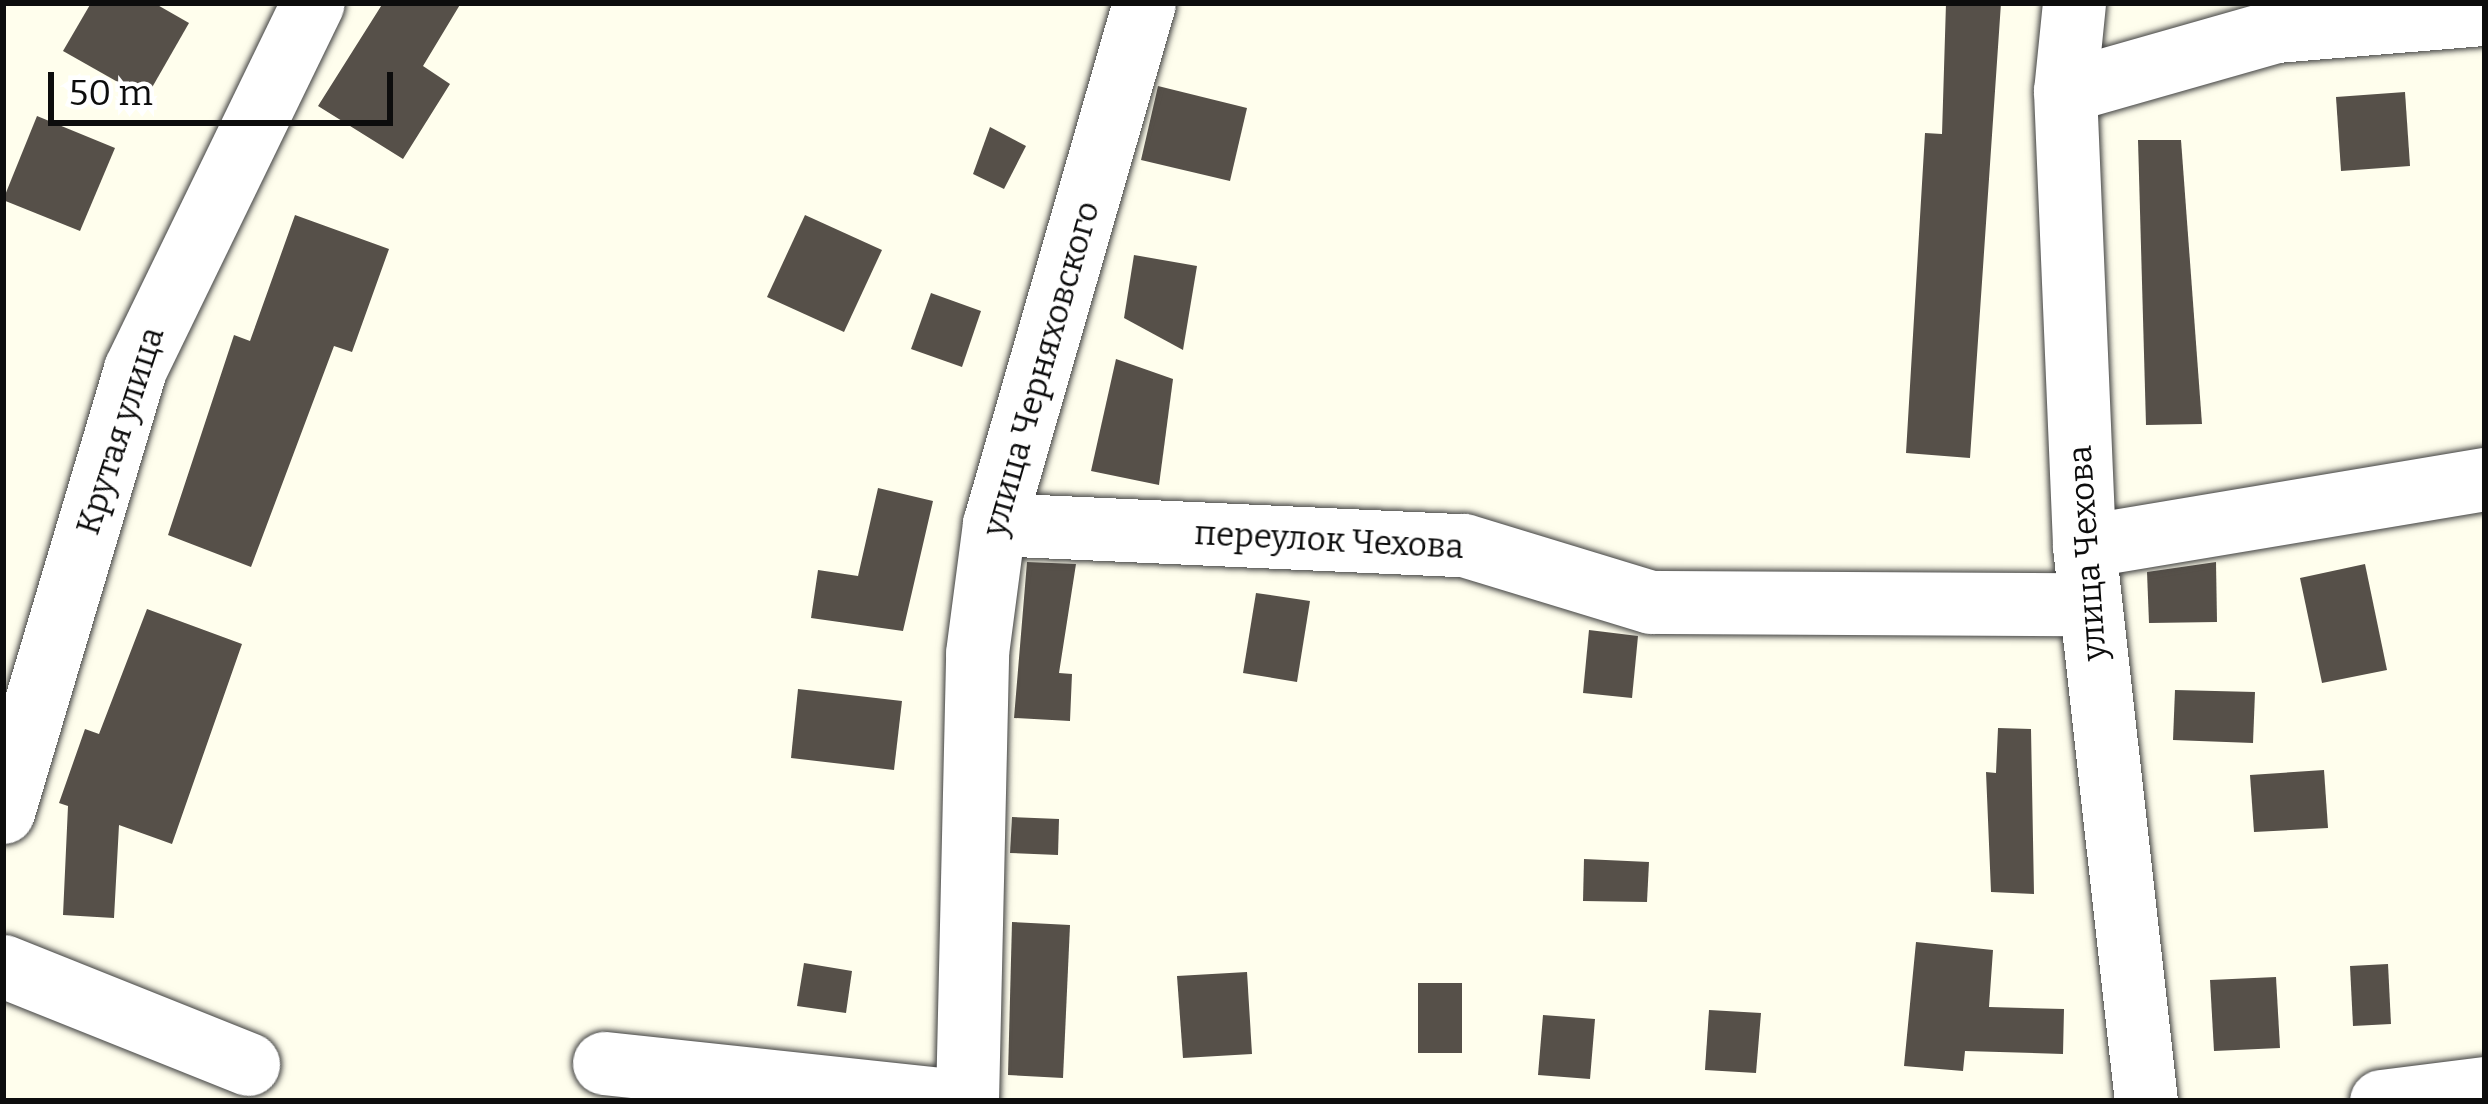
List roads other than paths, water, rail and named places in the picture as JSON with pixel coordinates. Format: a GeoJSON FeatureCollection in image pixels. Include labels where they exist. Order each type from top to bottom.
{"type":"FeatureCollection","features":[{"type":"Feature","properties":{"kind":"street","name":"Крутая улица"},"geometry":{"type":"LineString","coordinates":[[3,812],[135,369],[313,3]]}},
{"type":"Feature","properties":{"kind":"street","name":"улица Черняховского"},"geometry":{"type":"LineString","coordinates":[[963,1101],[977,653],[994,524],[1144,3]]}},
{"type":"Feature","properties":{"kind":"street","name":"улица Чехова"},"geometry":{"type":"LineString","coordinates":[[2074,3],[2065,91],[2086,576],[2146,1101]]}},
{"type":"Feature","properties":{"kind":"street"},"geometry":{"type":"LineString","coordinates":[[2065,91],[2276,31],[2485,14]]}},
{"type":"Feature","properties":{"kind":"street","name":"переулок Чехова"},"geometry":{"type":"LineString","coordinates":[[994,524],[1464,545],[1651,602],[2086,576],[2485,479]]}},
{"type":"Feature","properties":{"kind":"street"},"geometry":{"type":"LineString","coordinates":[[3,966],[248,1064]]}},
{"type":"Feature","properties":{"kind":"street"},"geometry":{"type":"LineString","coordinates":[[604,1063],[963,1101]]}},
{"type":"Feature","properties":{"kind":"street"},"geometry":{"type":"LineString","coordinates":[[2381,1101],[2485,1088]]}}]}
